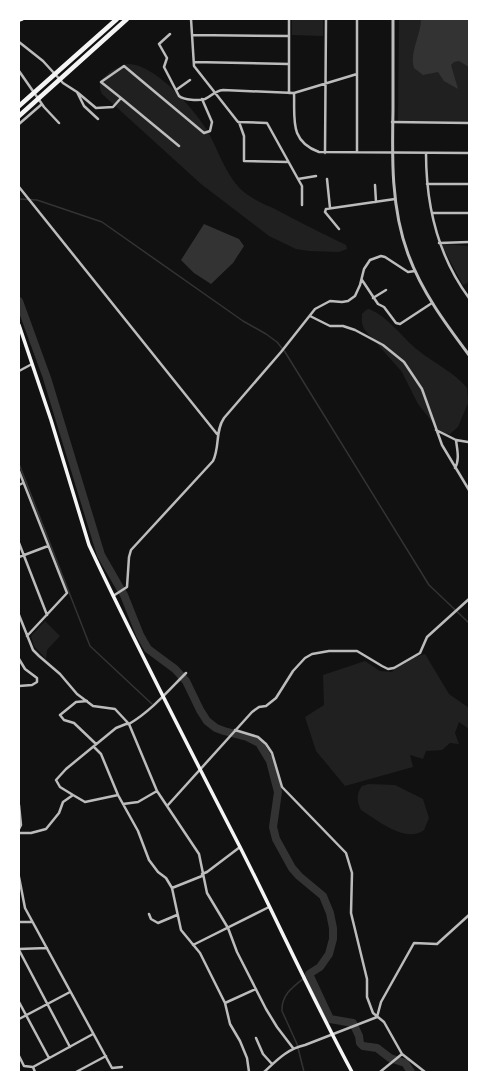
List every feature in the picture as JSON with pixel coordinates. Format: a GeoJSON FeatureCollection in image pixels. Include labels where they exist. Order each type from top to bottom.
{"type":"FeatureCollection","features":[{"type":"Feature","properties":{"kind":"highway"},"geometry":{"type":"LineString","coordinates":[[19,106],[117,19]]}},
{"type":"Feature","properties":{"kind":"highway"},"geometry":{"type":"LineString","coordinates":[[19,116],[127,19]]}},
{"type":"Feature","properties":{"kind":"main road"},"geometry":{"type":"LineString","coordinates":[[19,325],[89,545],[162,698],[240,847],[305,982],[352,1072]]}},
{"type":"Feature","properties":{"kind":"street"},"geometry":{"type":"LineString","coordinates":[[191,19],[194,66],[238,122],[244,136],[244,161],[288,162]]}},
{"type":"Feature","properties":{"kind":"street"},"geometry":{"type":"LineString","coordinates":[[289,19],[289,93]]}},
{"type":"Feature","properties":{"kind":"street"},"geometry":{"type":"LineString","coordinates":[[325,153],[326,19]]}},
{"type":"Feature","properties":{"kind":"street"},"geometry":{"type":"LineString","coordinates":[[357,19],[357,153]]}},
{"type":"Feature","properties":{"kind":"street"},"geometry":{"type":"LineString","coordinates":[[393,19],[392,153],[395,199],[402,233],[415,271],[432,303],[469,354]]}},
{"type":"Feature","properties":{"kind":"street"},"geometry":{"type":"LineString","coordinates":[[170,34],[159,44],[167,58],[164,67],[182,98],[202,99],[215,91],[294,93],[357,74]]}},
{"type":"Feature","properties":{"kind":"street"},"geometry":{"type":"LineString","coordinates":[[192,36],[289,36]]}},
{"type":"Feature","properties":{"kind":"street"},"geometry":{"type":"LineString","coordinates":[[19,42],[43,61],[63,83],[77,92],[96,108],[113,108],[121,98]]}},
{"type":"Feature","properties":{"kind":"street"},"geometry":{"type":"LineString","coordinates":[[194,62],[289,64]]}},
{"type":"Feature","properties":{"kind":"street"},"geometry":{"type":"LineString","coordinates":[[179,146],[101,82],[124,66],[204,132],[210,131],[212,122],[202,99]]}},
{"type":"Feature","properties":{"kind":"street"},"geometry":{"type":"LineString","coordinates":[[19,71],[42,104],[59,123]]}},
{"type":"Feature","properties":{"kind":"street"},"geometry":{"type":"LineString","coordinates":[[176,90],[190,80]]}},
{"type":"Feature","properties":{"kind":"street"},"geometry":{"type":"LineString","coordinates":[[77,92],[84,106],[98,119]]}},
{"type":"Feature","properties":{"kind":"street"},"geometry":{"type":"LineString","coordinates":[[294,93],[296,133],[304,145],[325,153],[469,153]]}},
{"type":"Feature","properties":{"kind":"street"},"geometry":{"type":"LineString","coordinates":[[19,124],[42,104]]}},
{"type":"Feature","properties":{"kind":"street"},"geometry":{"type":"LineString","coordinates":[[238,122],[267,123],[302,186],[302,205]]}},
{"type":"Feature","properties":{"kind":"street"},"geometry":{"type":"LineString","coordinates":[[392,122],[469,123]]}},
{"type":"Feature","properties":{"kind":"street"},"geometry":{"type":"LineString","coordinates":[[426,153],[427,184],[439,242],[460,287],[469,298]]}},
{"type":"Feature","properties":{"kind":"street"},"geometry":{"type":"LineString","coordinates":[[298,179],[316,176]]}},
{"type":"Feature","properties":{"kind":"street"},"geometry":{"type":"LineString","coordinates":[[327,179],[330,208]]}},
{"type":"Feature","properties":{"kind":"street"},"geometry":{"type":"LineString","coordinates":[[427,184],[469,184]]}},
{"type":"Feature","properties":{"kind":"street"},"geometry":{"type":"LineString","coordinates":[[375,185],[376,202]]}},
{"type":"Feature","properties":{"kind":"street"},"geometry":{"type":"LineString","coordinates":[[19,186],[217,435]]}},
{"type":"Feature","properties":{"kind":"street"},"geometry":{"type":"LineString","coordinates":[[339,229],[325,212],[326,209],[395,199]]}},
{"type":"Feature","properties":{"kind":"street"},"geometry":{"type":"LineString","coordinates":[[432,213],[469,213]]}},
{"type":"Feature","properties":{"kind":"street"},"geometry":{"type":"LineString","coordinates":[[439,242],[469,242]]}},
{"type":"Feature","properties":{"kind":"street"},"geometry":{"type":"LineString","coordinates":[[113,596],[127,587],[129,557],[131,550],[213,461],[216,455],[217,435],[220,424],[224,418],[315,309],[330,301],[348,301],[355,296],[364,269],[370,260],[380,256],[401,266],[408,272],[415,271]]}},
{"type":"Feature","properties":{"kind":"street"},"geometry":{"type":"LineString","coordinates":[[361,280],[373,298],[378,304],[384,307],[396,323],[400,324],[432,303]]}},
{"type":"Feature","properties":{"kind":"street"},"geometry":{"type":"LineString","coordinates":[[373,298],[386,290]]}},
{"type":"Feature","properties":{"kind":"street"},"geometry":{"type":"LineString","coordinates":[[310,316],[330,326],[343,326],[355,330],[383,345],[404,362],[422,389],[436,430],[455,468],[469,490]]}},
{"type":"Feature","properties":{"kind":"street"},"geometry":{"type":"LineString","coordinates":[[19,371],[32,364]]}},
{"type":"Feature","properties":{"kind":"street"},"geometry":{"type":"LineString","coordinates":[[436,430],[456,440],[468,442]]}},
{"type":"Feature","properties":{"kind":"street"},"geometry":{"type":"LineString","coordinates":[[455,468],[457,466],[458,452],[456,440]]}},
{"type":"Feature","properties":{"kind":"street"},"geometry":{"type":"LineString","coordinates":[[19,471],[67,592],[27,636]]}},
{"type":"Feature","properties":{"kind":"street"},"geometry":{"type":"LineString","coordinates":[[19,484],[24,483]]}},
{"type":"Feature","properties":{"kind":"street"},"geometry":{"type":"LineString","coordinates":[[19,543],[47,614]]}},
{"type":"Feature","properties":{"kind":"street"},"geometry":{"type":"LineString","coordinates":[[19,557],[48,546]]}},
{"type":"Feature","properties":{"kind":"street"},"geometry":{"type":"LineString","coordinates":[[168,805],[258,706],[266,706],[276,698],[293,671],[305,658],[312,654],[329,651],[357,651],[388,669],[394,668],[420,653],[427,637],[469,599]]}},
{"type":"Feature","properties":{"kind":"street"},"geometry":{"type":"LineString","coordinates":[[19,615],[20,622],[33,650],[60,674],[77,694],[93,706],[115,709],[129,724],[157,791],[168,805],[199,854],[206,893],[228,928],[237,952],[277,1028],[293,1048]]}},
{"type":"Feature","properties":{"kind":"street"},"geometry":{"type":"LineString","coordinates":[[19,659],[25,669],[37,678],[37,682],[32,686],[19,686]]}},
{"type":"Feature","properties":{"kind":"street"},"geometry":{"type":"LineString","coordinates":[[118,795],[86,802],[73,796],[60,787],[56,780],[66,769],[116,728],[129,724],[162,698],[186,673]]}},
{"type":"Feature","properties":{"kind":"street"},"geometry":{"type":"LineString","coordinates":[[87,701],[76,702],[60,715],[64,720],[74,722],[95,746],[104,760],[118,795],[138,831],[149,860],[158,872],[166,878],[172,888],[181,930],[200,953],[225,1003],[230,1024],[240,1041],[249,1072]]}},
{"type":"Feature","properties":{"kind":"street"},"geometry":{"type":"LineString","coordinates":[[235,730],[258,737],[266,744],[272,753],[282,787],[346,853],[352,873],[351,913],[366,979],[367,997],[373,1013],[384,1022],[402,1054],[425,1072]]}},
{"type":"Feature","properties":{"kind":"street"},"geometry":{"type":"LineString","coordinates":[[123,804],[138,802],[157,791]]}},
{"type":"Feature","properties":{"kind":"street"},"geometry":{"type":"LineString","coordinates":[[19,833],[31,833],[46,829],[59,813],[63,802],[73,796]]}},
{"type":"Feature","properties":{"kind":"street"},"geometry":{"type":"LineString","coordinates":[[19,804],[21,825],[19,829]]}},
{"type":"Feature","properties":{"kind":"street"},"geometry":{"type":"LineString","coordinates":[[172,888],[207,872],[240,847]]}},
{"type":"Feature","properties":{"kind":"street"},"geometry":{"type":"LineString","coordinates":[[19,878],[21,897],[25,908],[70,992],[112,1068],[122,1067]]}},
{"type":"Feature","properties":{"kind":"street"},"geometry":{"type":"LineString","coordinates":[[193,945],[269,907]]}},
{"type":"Feature","properties":{"kind":"street"},"geometry":{"type":"LineString","coordinates":[[149,914],[151,919],[158,923],[177,915]]}},
{"type":"Feature","properties":{"kind":"street"},"geometry":{"type":"LineString","coordinates":[[377,1017],[381,1002],[414,943],[437,944],[469,915]]}},
{"type":"Feature","properties":{"kind":"street"},"geometry":{"type":"LineString","coordinates":[[19,922],[33,922]]}},
{"type":"Feature","properties":{"kind":"street"},"geometry":{"type":"LineString","coordinates":[[47,948],[19,949],[70,1047]]}},
{"type":"Feature","properties":{"kind":"street"},"geometry":{"type":"LineString","coordinates":[[225,1003],[256,989]]}},
{"type":"Feature","properties":{"kind":"street"},"geometry":{"type":"LineString","coordinates":[[19,1019],[70,992]]}},
{"type":"Feature","properties":{"kind":"street"},"geometry":{"type":"LineString","coordinates":[[19,1002],[49,1058]]}},
{"type":"Feature","properties":{"kind":"street"},"geometry":{"type":"LineString","coordinates":[[264,1072],[293,1048],[305,1045],[377,1017]]}},
{"type":"Feature","properties":{"kind":"street"},"geometry":{"type":"LineString","coordinates":[[19,1056],[24,1066],[33,1067],[93,1034]]}},
{"type":"Feature","properties":{"kind":"street"},"geometry":{"type":"LineString","coordinates":[[256,1038],[264,1054],[272,1064]]}},
{"type":"Feature","properties":{"kind":"street"},"geometry":{"type":"LineString","coordinates":[[380,1072],[402,1054]]}},
{"type":"Feature","properties":{"kind":"street"},"geometry":{"type":"LineString","coordinates":[[76,1072],[106,1056]]}},
{"type":"Feature","properties":{"kind":"street"},"geometry":{"type":"LineString","coordinates":[[33,1067],[35,1072]]}},
{"type":"Feature","properties":{"kind":"shaded area"},"geometry":{"type":"Polygon","coordinates":[[[292,19],[323,19],[323,36],[292,35],[292,19]]]}},
{"type":"Feature","properties":{"kind":"shaded area"},"geometry":{"type":"Polygon","coordinates":[[[399,19],[469,19],[469,122],[398,121],[399,19]]]}},
{"type":"Feature","properties":{"kind":"shaded area"},"geometry":{"type":"Polygon","coordinates":[[[421,19],[469,19],[469,67],[459,61],[454,62],[451,65],[458,89],[444,81],[438,72],[423,75],[414,68],[413,56],[421,19]]]}},
{"type":"Feature","properties":{"kind":"shaded area"},"geometry":{"type":"Polygon","coordinates":[[[127,64],[149,70],[171,87],[191,108],[205,127],[228,173],[240,189],[254,199],[346,245],[347,249],[339,252],[296,249],[269,236],[201,184],[102,94],[100,89],[100,81],[111,71],[127,64]]]}},
{"type":"Feature","properties":{"kind":"shaded area"},"geometry":{"type":"Polygon","coordinates":[[[204,224],[239,239],[244,246],[233,263],[211,284],[194,273],[181,260],[204,224]]]}},
{"type":"Feature","properties":{"kind":"shaded area"},"geometry":{"type":"Polygon","coordinates":[[[443,244],[469,246],[469,282],[463,285],[442,246],[443,244]]]}},
{"type":"Feature","properties":{"kind":"shaded area"},"geometry":{"type":"Polygon","coordinates":[[[369,309],[383,317],[413,346],[450,373],[467,388],[468,403],[458,427],[450,434],[442,434],[418,404],[402,372],[364,329],[362,314],[369,309]]]}},
{"type":"Feature","properties":{"kind":"shaded area"},"geometry":{"type":"Polygon","coordinates":[[[45,621],[60,636],[47,650],[46,659],[34,646],[31,636],[45,621]]]}},
{"type":"Feature","properties":{"kind":"shaded area"},"geometry":{"type":"Polygon","coordinates":[[[425,654],[449,694],[469,708],[469,729],[459,722],[455,733],[459,744],[450,743],[442,750],[426,751],[423,759],[410,755],[413,767],[345,786],[316,751],[305,717],[324,705],[323,675],[365,661],[380,671],[392,672],[405,660],[425,654]]]}},
{"type":"Feature","properties":{"kind":"shaded area"},"geometry":{"type":"Polygon","coordinates":[[[369,784],[395,785],[423,799],[429,818],[424,830],[417,834],[400,832],[383,824],[361,810],[358,795],[362,786],[369,784]]]}},
{"type":"Feature","properties":{"kind":"waterway"},"geometry":{"type":"LineString","coordinates":[[19,199],[37,200],[102,222],[243,321],[277,342],[285,352],[429,585],[469,623]]}},
{"type":"Feature","properties":{"kind":"waterway"},"geometry":{"type":"LineString","coordinates":[[19,301],[47,378],[101,555],[124,595],[140,635],[148,649],[175,669],[186,681],[207,721],[216,728],[247,737],[259,743],[270,761],[278,792],[273,827],[276,839],[292,868],[299,876],[323,896],[330,913],[333,928],[333,939],[329,954],[320,967],[309,974],[330,1019],[353,1023],[359,1036],[360,1043],[363,1046],[377,1048],[390,1058],[405,1063],[411,1072]]}},
{"type":"Feature","properties":{"kind":"waterway"},"geometry":{"type":"LineString","coordinates":[[19,464],[90,646],[152,704]]}},
{"type":"Feature","properties":{"kind":"waterway"},"geometry":{"type":"LineString","coordinates":[[304,1072],[297,1044],[282,1011],[282,1005],[290,990],[309,974]]}}]}
